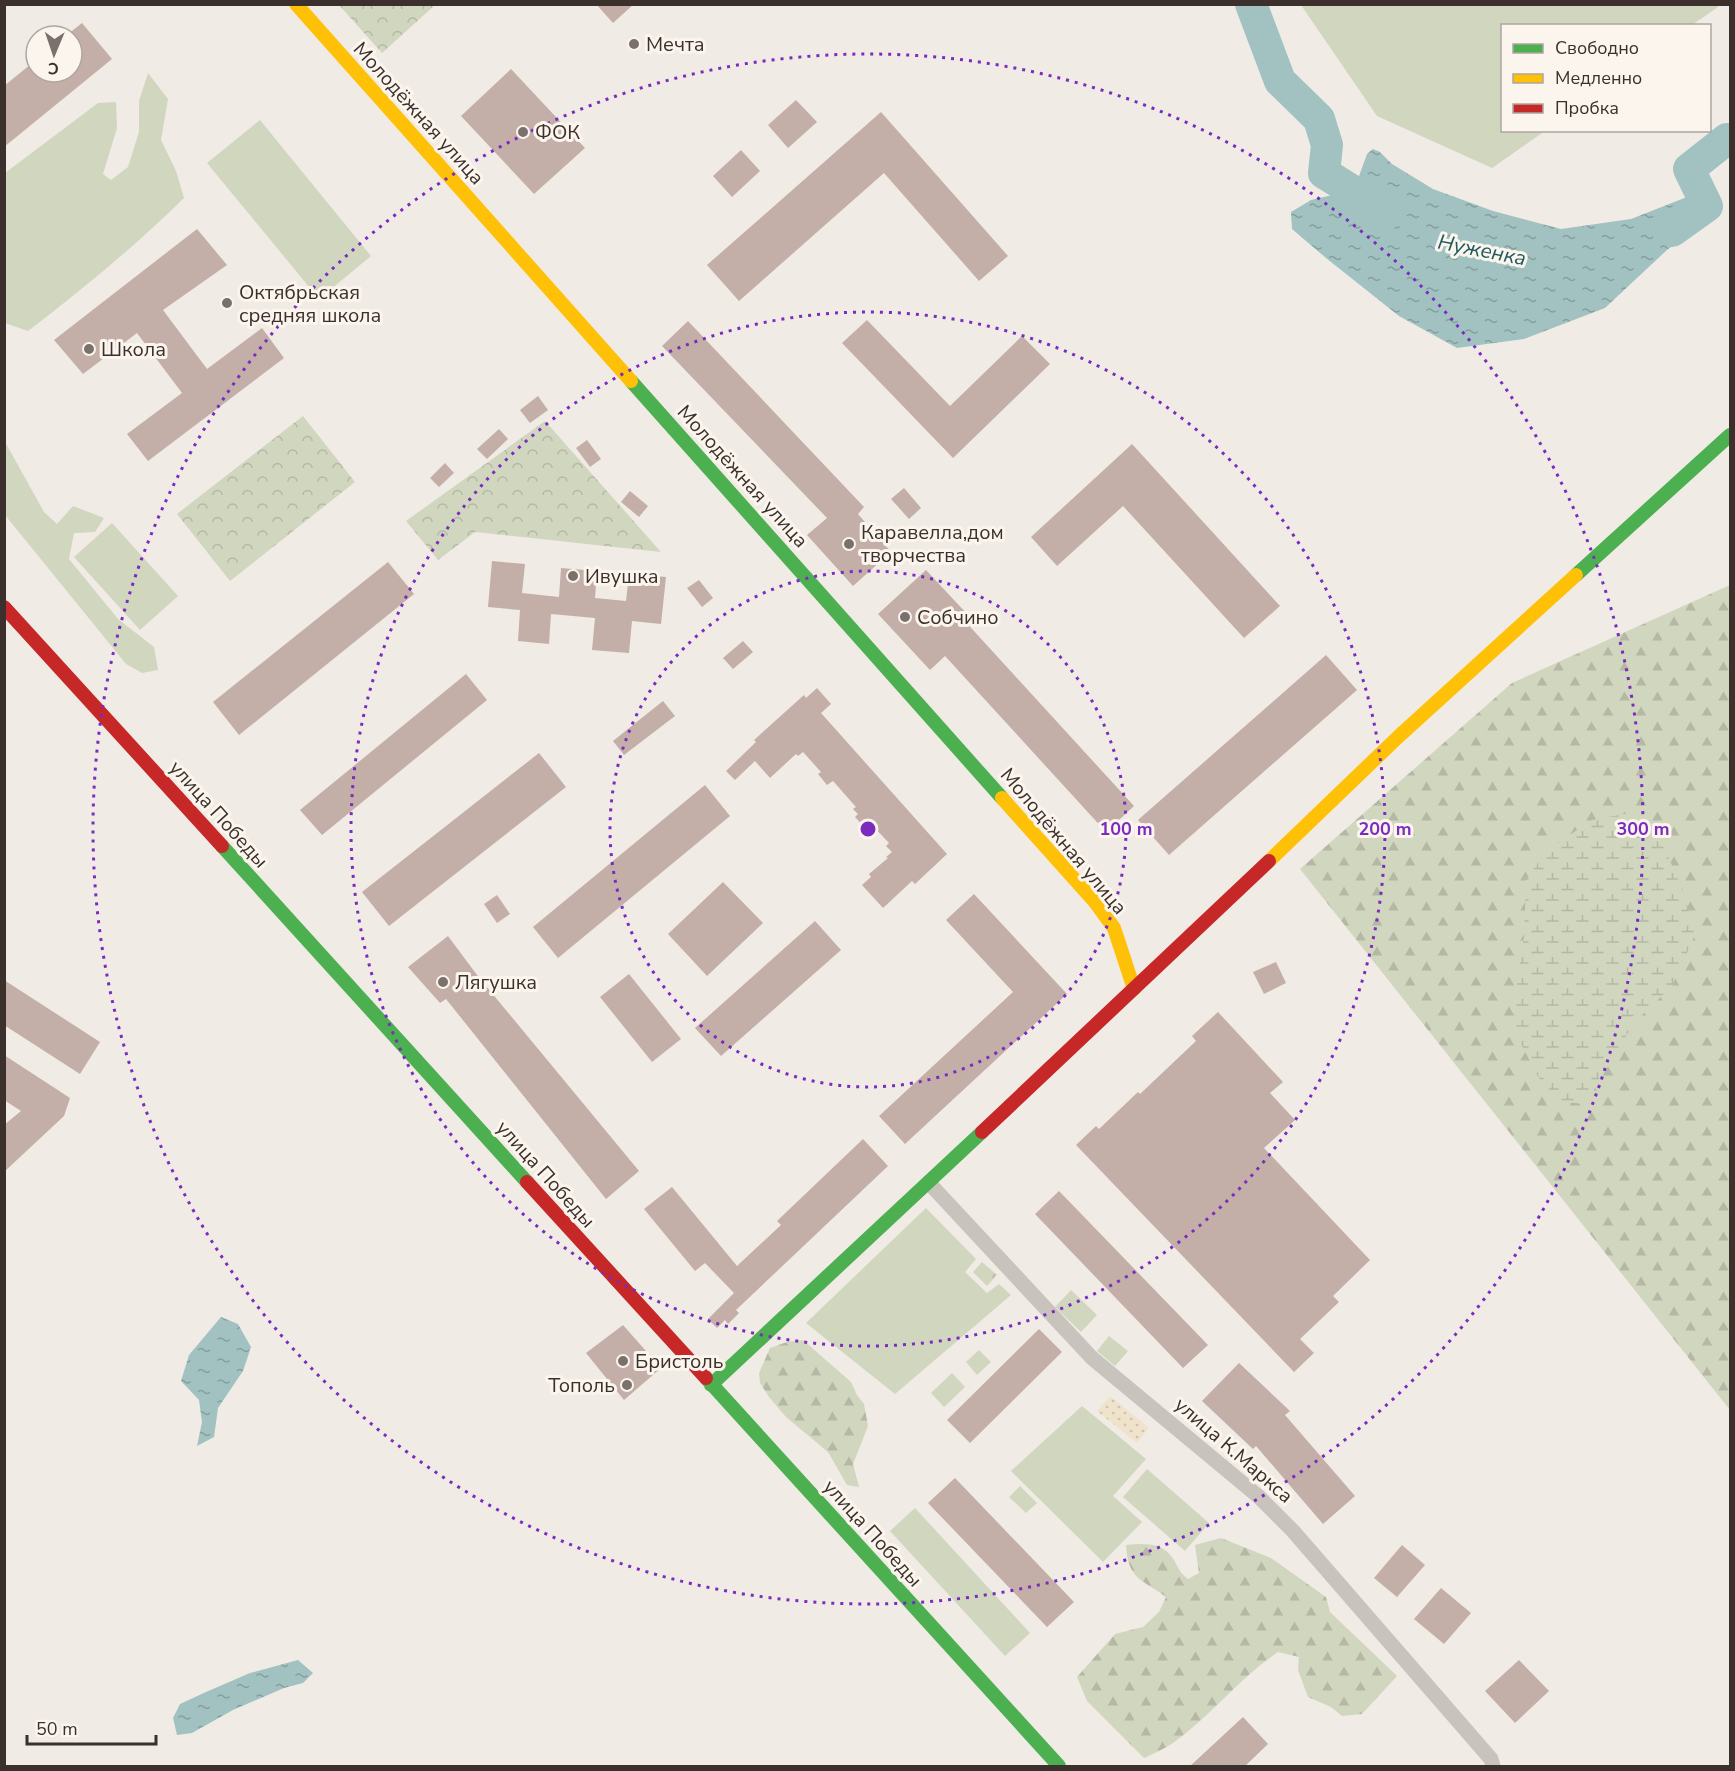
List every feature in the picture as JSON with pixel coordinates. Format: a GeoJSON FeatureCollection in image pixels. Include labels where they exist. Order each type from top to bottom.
{"type":"FeatureCollection","features":[{"type":"Feature","properties":{"kind":"street","name":"Молодёжная улица"},"geometry":{"type":"LineString","coordinates":[[296,4],[1095,902],[1114,928],[1134,989]]}},
{"type":"Feature","properties":{"kind":"street"},"geometry":{"type":"LineString","coordinates":[[711,1385],[929,1183],[1398,737],[1731,435]]}},
{"type":"Feature","properties":{"kind":"street","name":"улица Победы"},"geometry":{"type":"LineString","coordinates":[[4,607],[1059,1767]]}},
{"type":"Feature","properties":{"kind":"street","name":"улица К.Маркса"},"geometry":{"type":"LineString","coordinates":[[929,1183],[1092,1358],[1258,1496],[1286,1524],[1491,1759],[1493,1767]]}},
{"type":"Feature","properties":{"kind":"green space"},"geometry":{"type":"Polygon","coordinates":[[[1717,4],[1718,7],[1693,24],[1501,24],[1501,132],[1544,132],[1492,168],[1377,116],[1301,5],[1717,4]]]}},
{"type":"Feature","properties":{"kind":"green space"},"geometry":{"type":"Polygon","coordinates":[[[339,5],[435,5],[382,53],[339,5]]]}},
{"type":"Feature","properties":{"kind":"green space"},"geometry":{"type":"Polygon","coordinates":[[[148,73],[168,99],[161,140],[176,171],[184,198],[108,267],[28,331],[5,323],[5,173],[98,103],[116,102],[117,128],[103,174],[111,180],[128,167],[139,132],[139,101],[148,73]]]}},
{"type":"Feature","properties":{"kind":"green space"},"geometry":{"type":"Polygon","coordinates":[[[260,120],[371,256],[319,299],[207,163],[260,120]]]}},
{"type":"Feature","properties":{"kind":"green space"},"geometry":{"type":"Polygon","coordinates":[[[303,416],[355,482],[230,581],[177,514],[303,416]]]}},
{"type":"Feature","properties":{"kind":"green space"},"geometry":{"type":"Polygon","coordinates":[[[545,421],[661,552],[475,532],[438,560],[406,521],[545,421]]]}},
{"type":"Feature","properties":{"kind":"green space"},"geometry":{"type":"Polygon","coordinates":[[[4,440],[44,512],[57,524],[73,506],[104,518],[95,532],[74,533],[69,559],[118,619],[154,647],[158,670],[142,673],[126,664],[5,515],[4,440]]]}},
{"type":"Feature","properties":{"kind":"green space"},"geometry":{"type":"Polygon","coordinates":[[[112,523],[178,596],[140,630],[74,557],[112,523]]]}},
{"type":"Feature","properties":{"kind":"green space"},"geometry":{"type":"Polygon","coordinates":[[[1730,585],[1730,1410],[1300,869],[1512,683],[1730,585]]]}},
{"type":"Feature","properties":{"kind":"green space"},"geometry":{"type":"Polygon","coordinates":[[[1630,813],[1663,845],[1684,893],[1695,935],[1672,986],[1635,1022],[1600,1077],[1587,1104],[1562,1102],[1540,1080],[1514,1031],[1515,997],[1524,936],[1526,880],[1546,851],[1592,820],[1630,813]]]}},
{"type":"Feature","properties":{"kind":"green space"},"geometry":{"type":"Polygon","coordinates":[[[926,1208],[976,1259],[965,1272],[987,1293],[999,1284],[1011,1295],[895,1394],[806,1323],[926,1208]]]}},
{"type":"Feature","properties":{"kind":"green space"},"geometry":{"type":"Polygon","coordinates":[[[982,1262],[997,1275],[987,1286],[973,1272],[982,1262]]]}},
{"type":"Feature","properties":{"kind":"green space"},"geometry":{"type":"Polygon","coordinates":[[[1071,1290],[1097,1315],[1081,1332],[1055,1307],[1071,1290]]]}},
{"type":"Feature","properties":{"kind":"green space"},"geometry":{"type":"Polygon","coordinates":[[[1109,1336],[1128,1351],[1115,1366],[1097,1351],[1109,1336]]]}},
{"type":"Feature","properties":{"kind":"green space"},"geometry":{"type":"Polygon","coordinates":[[[803,1340],[851,1382],[864,1404],[868,1426],[853,1464],[859,1487],[847,1485],[828,1452],[786,1417],[760,1383],[759,1373],[770,1348],[787,1342],[803,1340]]]}},
{"type":"Feature","properties":{"kind":"green space"},"geometry":{"type":"Polygon","coordinates":[[[979,1350],[991,1362],[977,1375],[966,1362],[979,1350]]]}},
{"type":"Feature","properties":{"kind":"green space"},"geometry":{"type":"Polygon","coordinates":[[[952,1373],[965,1387],[944,1407],[931,1393],[952,1373]]]}},
{"type":"Feature","properties":{"kind":"green space"},"geometry":{"type":"Polygon","coordinates":[[[1082,1406],[1146,1459],[1113,1496],[1142,1522],[1103,1562],[1011,1471],[1082,1406]]]}},
{"type":"Feature","properties":{"kind":"green space"},"geometry":{"type":"Polygon","coordinates":[[[1147,1469],[1209,1523],[1185,1551],[1123,1497],[1147,1469]]]}},
{"type":"Feature","properties":{"kind":"green space"},"geometry":{"type":"Polygon","coordinates":[[[1020,1486],[1037,1503],[1026,1513],[1009,1497],[1020,1486]]]}},
{"type":"Feature","properties":{"kind":"green space"},"geometry":{"type":"Polygon","coordinates":[[[915,1508],[1030,1633],[1005,1656],[890,1531],[915,1508]]]}},
{"type":"Feature","properties":{"kind":"green space"},"geometry":{"type":"Polygon","coordinates":[[[1221,1538],[1271,1558],[1326,1597],[1330,1612],[1397,1676],[1362,1714],[1342,1716],[1331,1707],[1308,1697],[1298,1670],[1299,1657],[1278,1652],[1250,1673],[1187,1732],[1170,1745],[1144,1758],[1087,1701],[1077,1677],[1115,1634],[1143,1627],[1159,1612],[1166,1597],[1143,1582],[1133,1572],[1127,1557],[1126,1545],[1147,1544],[1165,1550],[1188,1579],[1199,1573],[1195,1545],[1221,1538]]]}},
{"type":"Feature","properties":{"kind":"sand"},"geometry":{"type":"Polygon","coordinates":[[[1110,1396],[1149,1428],[1137,1443],[1097,1411],[1110,1396]]]}},
{"type":"Feature","properties":{"kind":"water"},"geometry":{"type":"Polygon","coordinates":[[[1373,149],[1380,152],[1392,164],[1433,189],[1493,211],[1561,229],[1631,219],[1687,197],[1707,206],[1710,223],[1668,249],[1605,308],[1524,339],[1457,348],[1399,316],[1292,229],[1291,212],[1311,200],[1354,190],[1367,154],[1373,149]]]}},
{"type":"Feature","properties":{"kind":"water"},"geometry":{"type":"Polygon","coordinates":[[[221,1317],[238,1324],[251,1347],[243,1371],[218,1408],[214,1437],[197,1446],[202,1422],[199,1400],[181,1381],[189,1355],[221,1317]]]}},
{"type":"Feature","properties":{"kind":"water"},"geometry":{"type":"Polygon","coordinates":[[[298,1660],[313,1673],[303,1683],[284,1688],[233,1710],[192,1733],[177,1735],[173,1718],[180,1704],[250,1673],[298,1660]]]}},
{"type":"Feature","properties":{"kind":"building"},"geometry":{"type":"Polygon","coordinates":[[[596,4],[634,4],[613,23],[596,4]]]}},
{"type":"Feature","properties":{"kind":"building"},"geometry":{"type":"Polygon","coordinates":[[[84,25],[112,59],[84,82],[84,25]]]}},
{"type":"Feature","properties":{"kind":"building","name":"ФОК"},"geometry":{"type":"Polygon","coordinates":[[[511,69],[585,148],[534,194],[461,116],[511,69]]]}},
{"type":"Feature","properties":{"kind":"building"},"geometry":{"type":"Polygon","coordinates":[[[24,70],[24,84],[81,84],[4,147],[4,86],[24,70]]]}},
{"type":"Feature","properties":{"kind":"building"},"geometry":{"type":"Polygon","coordinates":[[[796,100],[817,122],[788,148],[768,125],[796,100]]]}},
{"type":"Feature","properties":{"kind":"building"},"geometry":{"type":"Polygon","coordinates":[[[881,112],[1008,256],[979,281],[884,173],[739,301],[707,265],[881,112]]]}},
{"type":"Feature","properties":{"kind":"building"},"geometry":{"type":"Polygon","coordinates":[[[741,150],[760,171],[732,197],[713,176],[741,150]]]}},
{"type":"Feature","properties":{"kind":"building","name":"Школа"},"geometry":{"type":"Polygon","coordinates":[[[197,229],[227,265],[163,310],[207,369],[262,328],[284,358],[148,461],[127,434],[182,393],[137,333],[83,374],[54,340],[197,229]]]}},
{"type":"Feature","properties":{"kind":"building"},"geometry":{"type":"Polygon","coordinates":[[[867,320],[950,406],[1022,336],[1050,364],[953,458],[842,343],[867,320]]]}},
{"type":"Feature","properties":{"kind":"building"},"geometry":{"type":"Polygon","coordinates":[[[688,321],[864,507],[858,514],[891,552],[853,586],[807,535],[827,518],[662,346],[688,321]]]}},
{"type":"Feature","properties":{"kind":"building"},"geometry":{"type":"Polygon","coordinates":[[[538,396],[548,410],[530,423],[520,410],[538,396]]]}},
{"type":"Feature","properties":{"kind":"building"},"geometry":{"type":"Polygon","coordinates":[[[499,429],[508,439],[487,459],[477,449],[499,429]]]}},
{"type":"Feature","properties":{"kind":"building"},"geometry":{"type":"Polygon","coordinates":[[[587,440],[601,459],[590,467],[576,448],[587,440]]]}},
{"type":"Feature","properties":{"kind":"building"},"geometry":{"type":"Polygon","coordinates":[[[1132,444],[1280,606],[1244,638],[1123,506],[1057,566],[1031,537],[1132,444]]]}},
{"type":"Feature","properties":{"kind":"building"},"geometry":{"type":"Polygon","coordinates":[[[445,463],[454,473],[439,487],[430,478],[445,463]]]}},
{"type":"Feature","properties":{"kind":"building"},"geometry":{"type":"Polygon","coordinates":[[[904,488],[921,508],[909,519],[891,499],[904,488]]]}},
{"type":"Feature","properties":{"kind":"building"},"geometry":{"type":"Polygon","coordinates":[[[630,491],[648,506],[639,517],[621,502],[630,491]]]}},
{"type":"Feature","properties":{"kind":"building"},"geometry":{"type":"Polygon","coordinates":[[[492,561],[525,564],[522,593],[559,597],[561,568],[597,571],[595,598],[626,601],[629,574],[666,577],[661,624],[632,621],[629,653],[592,650],[595,618],[551,614],[549,644],[518,641],[520,610],[488,607],[492,561]]]}},
{"type":"Feature","properties":{"kind":"building"},"geometry":{"type":"Polygon","coordinates":[[[388,562],[414,594],[239,735],[213,702],[388,562]]]}},
{"type":"Feature","properties":{"kind":"building"},"geometry":{"type":"Polygon","coordinates":[[[926,570],[968,615],[963,619],[1134,806],[1106,832],[945,656],[930,670],[878,614],[926,570]]]}},
{"type":"Feature","properties":{"kind":"building"},"geometry":{"type":"Polygon","coordinates":[[[699,580],[713,598],[702,607],[687,588],[699,580]]]}},
{"type":"Feature","properties":{"kind":"building"},"geometry":{"type":"Polygon","coordinates":[[[743,641],[753,652],[733,669],[723,658],[743,641]]]}},
{"type":"Feature","properties":{"kind":"building"},"geometry":{"type":"Polygon","coordinates":[[[1326,655],[1357,690],[1169,855],[1138,820],[1326,655]]]}},
{"type":"Feature","properties":{"kind":"building"},"geometry":{"type":"Polygon","coordinates":[[[466,674],[487,700],[322,835],[300,810],[466,674]]]}},
{"type":"Feature","properties":{"kind":"building"},"geometry":{"type":"Polygon","coordinates":[[[817,688],[831,704],[821,713],[947,854],[915,884],[912,881],[883,908],[862,885],[871,877],[869,874],[892,852],[886,846],[889,843],[871,824],[865,828],[855,817],[858,814],[853,809],[856,807],[833,781],[827,785],[818,774],[821,772],[803,752],[798,756],[796,754],[770,778],[755,761],[735,780],[726,771],[756,742],[754,740],[804,695],[806,698],[817,688]]]}},
{"type":"Feature","properties":{"kind":"building"},"geometry":{"type":"Polygon","coordinates":[[[663,701],[675,716],[624,755],[613,741],[663,701]]]}},
{"type":"Feature","properties":{"kind":"building"},"geometry":{"type":"Polygon","coordinates":[[[539,753],[566,787],[389,926],[362,892],[539,753]]]}},
{"type":"Feature","properties":{"kind":"building"},"geometry":{"type":"Polygon","coordinates":[[[705,785],[730,816],[558,958],[533,927],[705,785]]]}},
{"type":"Feature","properties":{"kind":"building"},"geometry":{"type":"Polygon","coordinates":[[[723,882],[763,923],[707,976],[668,934],[723,882]]]}},
{"type":"Feature","properties":{"kind":"building"},"geometry":{"type":"Polygon","coordinates":[[[974,894],[1067,994],[905,1144],[879,1116],[1013,992],[946,920],[974,894]]]}},
{"type":"Feature","properties":{"kind":"building"},"geometry":{"type":"Polygon","coordinates":[[[497,895],[510,914],[497,923],[484,904],[497,895]]]}},
{"type":"Feature","properties":{"kind":"building"},"geometry":{"type":"Polygon","coordinates":[[[815,921],[841,950],[721,1056],[695,1028],[815,921]]]}},
{"type":"Feature","properties":{"kind":"building"},"geometry":{"type":"Polygon","coordinates":[[[448,936],[477,975],[639,1171],[606,1199],[446,999],[440,1003],[408,967],[448,936]]]}},
{"type":"Feature","properties":{"kind":"building"},"geometry":{"type":"Polygon","coordinates":[[[1276,962],[1286,983],[1264,994],[1253,972],[1276,962]]]}},
{"type":"Feature","properties":{"kind":"building"},"geometry":{"type":"Polygon","coordinates":[[[629,974],[681,1039],[652,1062],[600,997],[629,974]]]}},
{"type":"Feature","properties":{"kind":"building"},"geometry":{"type":"Polygon","coordinates":[[[4,980],[100,1042],[80,1074],[4,1025],[4,980]]]}},
{"type":"Feature","properties":{"kind":"building"},"geometry":{"type":"Polygon","coordinates":[[[1218,1012],[1283,1082],[1270,1093],[1295,1120],[1264,1148],[1370,1260],[1333,1296],[1339,1302],[1300,1339],[1314,1353],[1294,1372],[1076,1145],[1096,1126],[1099,1129],[1138,1092],[1140,1094],[1196,1041],[1192,1036],[1218,1012]]]}},
{"type":"Feature","properties":{"kind":"building"},"geometry":{"type":"Polygon","coordinates":[[[4,1055],[70,1098],[64,1116],[4,1172],[4,1125],[21,1111],[4,1100],[4,1055]]]}},
{"type":"Feature","properties":{"kind":"building"},"geometry":{"type":"Polygon","coordinates":[[[863,1139],[888,1166],[736,1310],[739,1313],[728,1324],[725,1320],[717,1328],[708,1319],[734,1293],[705,1263],[695,1271],[644,1209],[672,1187],[737,1266],[781,1225],[777,1221],[863,1139]]]}},
{"type":"Feature","properties":{"kind":"building"},"geometry":{"type":"Polygon","coordinates":[[[1059,1191],[1208,1345],[1183,1368],[1035,1214],[1059,1191]]]}},
{"type":"Feature","properties":{"kind":"building","name":"Бристоль"},"geometry":{"type":"Polygon","coordinates":[[[623,1325],[661,1368],[624,1400],[586,1353],[623,1325]]]}},
{"type":"Feature","properties":{"kind":"building"},"geometry":{"type":"Polygon","coordinates":[[[1039,1329],[1062,1352],[970,1443],[947,1420],[1039,1329]]]}},
{"type":"Feature","properties":{"kind":"building"},"geometry":{"type":"Polygon","coordinates":[[[1239,1363],[1290,1411],[1285,1415],[1355,1496],[1323,1524],[1256,1446],[1253,1449],[1202,1401],[1239,1363]]]}},
{"type":"Feature","properties":{"kind":"building"},"geometry":{"type":"Polygon","coordinates":[[[955,1478],[1074,1602],[1047,1627],[928,1503],[955,1478]]]}},
{"type":"Feature","properties":{"kind":"building"},"geometry":{"type":"Polygon","coordinates":[[[1402,1545],[1425,1565],[1397,1597],[1374,1578],[1402,1545]]]}},
{"type":"Feature","properties":{"kind":"building"},"geometry":{"type":"Polygon","coordinates":[[[1441,1588],[1471,1613],[1444,1644],[1414,1619],[1441,1588]]]}},
{"type":"Feature","properties":{"kind":"building"},"geometry":{"type":"Polygon","coordinates":[[[1519,1660],[1549,1691],[1515,1723],[1485,1691],[1519,1660]]]}},
{"type":"Feature","properties":{"kind":"building"},"geometry":{"type":"Polygon","coordinates":[[[1243,1717],[1268,1744],[1244,1767],[1189,1767],[1243,1717]]]}},
{"type":"Feature","properties":{"kind":"waterway","name":"Нуженка"},"geometry":{"type":"LineString","coordinates":[[1251,4],[1280,81],[1319,119],[1327,145],[1324,173],[1388,213]]}},
{"type":"Feature","properties":{"kind":"waterway","name":"Нуженка"},"geometry":{"type":"LineString","coordinates":[[1672,231],[1707,206],[1689,169],[1730,139]]}},
{"type":"Feature","properties":{"kind":"traffic: fast"},"geometry":{"type":"LineString","coordinates":[[631,381],[1002,798]]}},
{"type":"Feature","properties":{"kind":"traffic: fast"},"geometry":{"type":"LineString","coordinates":[[1576,575],[1730,435]]}},
{"type":"Feature","properties":{"kind":"traffic: fast"},"geometry":{"type":"LineString","coordinates":[[222,846],[527,1182]]}},
{"type":"Feature","properties":{"kind":"traffic: fast"},"geometry":{"type":"LineString","coordinates":[[711,1385],[982,1132]]}},
{"type":"Feature","properties":{"kind":"traffic: fast"},"geometry":{"type":"LineString","coordinates":[[706,1378],[1059,1766]]}},
{"type":"Feature","properties":{"kind":"traffic: slow"},"geometry":{"type":"LineString","coordinates":[[296,4],[631,381]]}},
{"type":"Feature","properties":{"kind":"traffic: slow"},"geometry":{"type":"LineString","coordinates":[[1269,861],[1398,737],[1576,575]]}},
{"type":"Feature","properties":{"kind":"traffic: slow"},"geometry":{"type":"LineString","coordinates":[[1002,798],[1095,902],[1114,928],[1134,989]]}},
{"type":"Feature","properties":{"kind":"traffic: jam"},"geometry":{"type":"LineString","coordinates":[[4,607],[222,846]]}},
{"type":"Feature","properties":{"kind":"traffic: jam"},"geometry":{"type":"LineString","coordinates":[[982,1132],[1269,861]]}},
{"type":"Feature","properties":{"kind":"traffic: jam"},"geometry":{"type":"LineString","coordinates":[[527,1182],[706,1378]]}},
{"type":"Feature","properties":{"kind":"place","name":"Мечта"},"geometry":{"type":"Point","coordinates":[634,44]}},
{"type":"Feature","properties":{"kind":"place","name":"ФОК"},"geometry":{"type":"Point","coordinates":[523,132]}},
{"type":"Feature","properties":{"kind":"place","name":"Октябрьская средняя школа"},"geometry":{"type":"Point","coordinates":[227,303]}},
{"type":"Feature","properties":{"kind":"place","name":"Школа"},"geometry":{"type":"Point","coordinates":[89,349]}},
{"type":"Feature","properties":{"kind":"place","name":"Каравелла,дом творчества"},"geometry":{"type":"Point","coordinates":[849,544]}},
{"type":"Feature","properties":{"kind":"place","name":"Ивушка"},"geometry":{"type":"Point","coordinates":[573,576]}},
{"type":"Feature","properties":{"kind":"place","name":"Собчино"},"geometry":{"type":"Point","coordinates":[905,617]}},
{"type":"Feature","properties":{"kind":"place","name":"Лягушка"},"geometry":{"type":"Point","coordinates":[443,982]}},
{"type":"Feature","properties":{"kind":"place","name":"Бристоль"},"geometry":{"type":"Point","coordinates":[623,1361]}},
{"type":"Feature","properties":{"kind":"place","name":"Тополь"},"geometry":{"type":"Point","coordinates":[627,1385]}}]}
